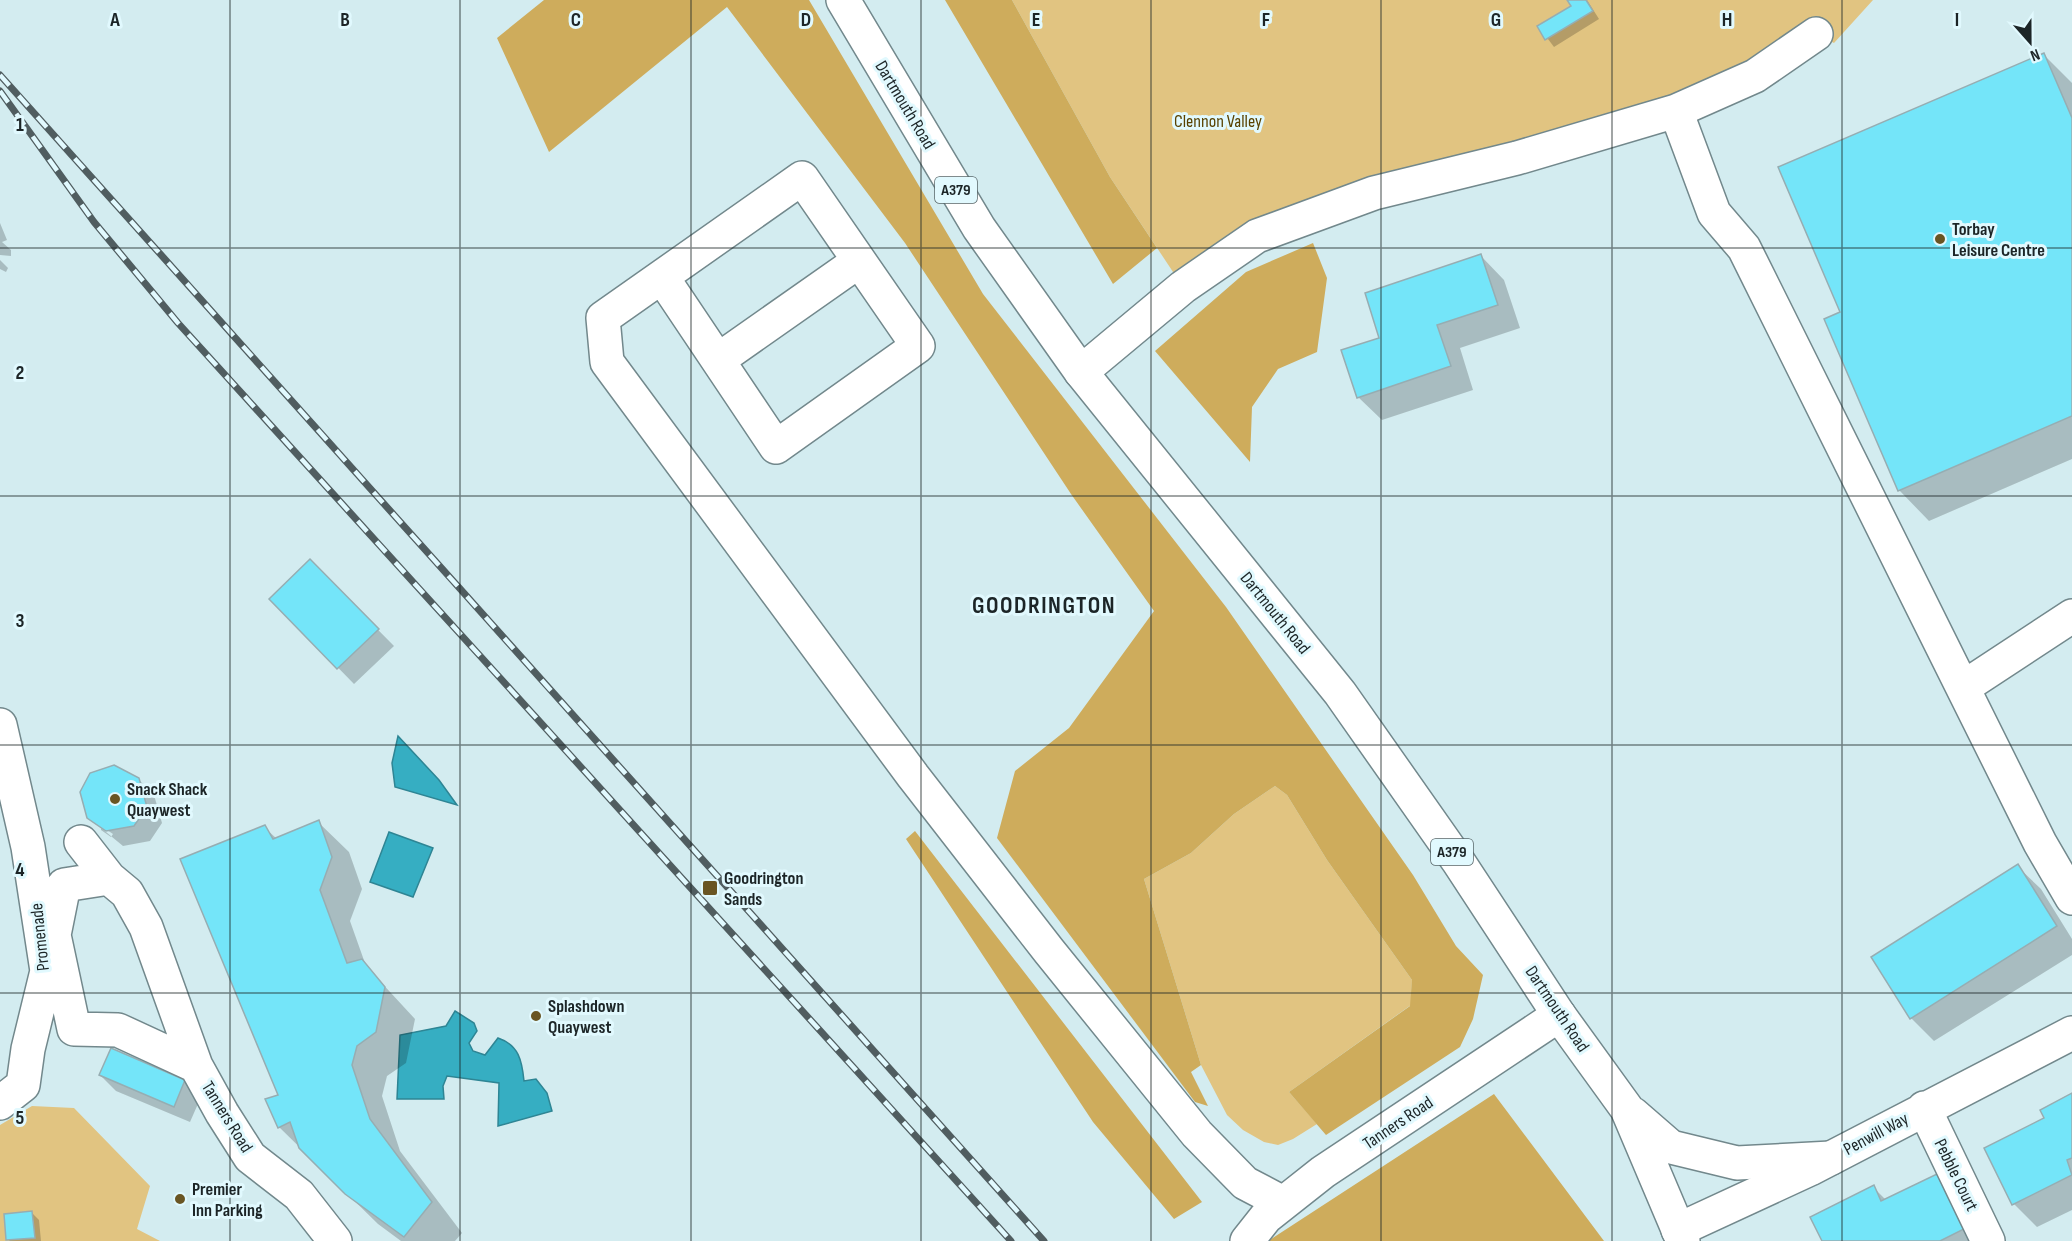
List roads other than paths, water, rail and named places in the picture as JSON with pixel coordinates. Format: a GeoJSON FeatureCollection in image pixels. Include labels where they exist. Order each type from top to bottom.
{"type":"FeatureCollection","features":[{"type":"Feature","properties":{"kind":"street","name":"Dartmouth Road"},"geometry":{"type":"LineString","coordinates":[[843,0],[979,228],[1081,372],[1340,693],[1458,861],[1559,1015],[1627,1109],[1680,1236]]}},
{"type":"Feature","properties":{"kind":"street"},"geometry":{"type":"LineString","coordinates":[[1081,372],[1183,287],[1257,236],[1374,193],[1517,158],[1676,111],[1755,76],[1816,34]]}},
{"type":"Feature","properties":{"kind":"street"},"geometry":{"type":"LineString","coordinates":[[1676,111],[1714,213],[1744,248],[2040,843],[2072,898]]}},
{"type":"Feature","properties":{"kind":"street"},"geometry":{"type":"LineString","coordinates":[[662,277],[777,447],[918,346],[802,178],[603,318],[607,362],[913,776],[1049,951],[1197,1134],[1245,1183],[1283,1203]]}},
{"type":"Feature","properties":{"kind":"street"},"geometry":{"type":"LineString","coordinates":[[718,360],[859,261]]}},
{"type":"Feature","properties":{"kind":"street"},"geometry":{"type":"LineString","coordinates":[[1964,687],[2072,616]]}},
{"type":"Feature","properties":{"kind":"street","name":"Promenade"},"geometry":{"type":"LineString","coordinates":[[0,725],[28,847],[47,971],[28,1049],[23,1085],[0,1103]]}},
{"type":"Feature","properties":{"kind":"street","name":"Tanners Road"},"geometry":{"type":"LineString","coordinates":[[81,842],[109,878],[127,893],[146,927],[196,1066],[250,1157],[299,1195],[335,1241]]}},
{"type":"Feature","properties":{"kind":"street"},"geometry":{"type":"LineString","coordinates":[[109,878],[64,885],[54,935],[74,1029],[118,1030],[196,1066]]}},
{"type":"Feature","properties":{"kind":"street","name":"Tanners Road"},"geometry":{"type":"LineString","coordinates":[[1247,1241],[1266,1217],[1323,1172],[1559,1015]]}},
{"type":"Feature","properties":{"kind":"street","name":"Penwill Way"},"geometry":{"type":"LineString","coordinates":[[1680,1236],[1924,1108],[1971,1088],[2072,1033]]}},
{"type":"Feature","properties":{"kind":"street","name":"Pebble Court"},"geometry":{"type":"LineString","coordinates":[[1924,1108],[1988,1241]]}},
{"type":"Feature","properties":{"kind":"street","name":"A379"},"geometry":{"type":"LineString","coordinates":[[1627,1109],[1671,1147],[1737,1163],[1831,1158]]}},
{"type":"Feature","properties":{"kind":"water"},"geometry":{"type":"Polygon","coordinates":[[[398,736],[439,780],[457,805],[395,787],[392,763],[398,736]]]}},
{"type":"Feature","properties":{"kind":"water"},"geometry":{"type":"Polygon","coordinates":[[[389,832],[433,848],[413,897],[370,882],[389,832]]]}},
{"type":"Feature","properties":{"kind":"water"},"geometry":{"type":"Polygon","coordinates":[[[455,1011],[474,1023],[477,1031],[469,1043],[473,1051],[485,1055],[498,1038],[515,1049],[522,1067],[524,1081],[536,1079],[547,1093],[552,1111],[498,1126],[499,1083],[447,1076],[443,1086],[444,1099],[397,1099],[400,1035],[446,1026],[455,1011]]]}},
{"type":"Feature","properties":{"kind":"railway"},"geometry":{"type":"LineString","coordinates":[[0,75],[1044,1241]]}},
{"type":"Feature","properties":{"kind":"railway"},"geometry":{"type":"LineString","coordinates":[[0,91],[94,222],[178,323],[1011,1241]]}},
{"type":"Feature","properties":{"kind":"place","name":"Torbay Leisure Centre"},"geometry":{"type":"Point","coordinates":[1940,239]}},
{"type":"Feature","properties":{"kind":"place","name":"Snack Shack Quaywest"},"geometry":{"type":"Point","coordinates":[115,799]}},
{"type":"Feature","properties":{"kind":"place","name":"Goodrington Sands"},"geometry":{"type":"Point","coordinates":[710,888]}},
{"type":"Feature","properties":{"kind":"place","name":"Splashdown Quaywest"},"geometry":{"type":"Point","coordinates":[536,1016]}},
{"type":"Feature","properties":{"kind":"place","name":"Premier Inn Parking"},"geometry":{"type":"Point","coordinates":[180,1199]}},
{"type":"Feature","properties":{"kind":"district","name":"GOODRINGTON"},"geometry":{"type":"Point","coordinates":[1044,605]}},
{"type":"Feature","properties":{"kind":"park label","name":"Clennon Valley"},"geometry":{"type":"Point","coordinates":[1218,121]}}]}
